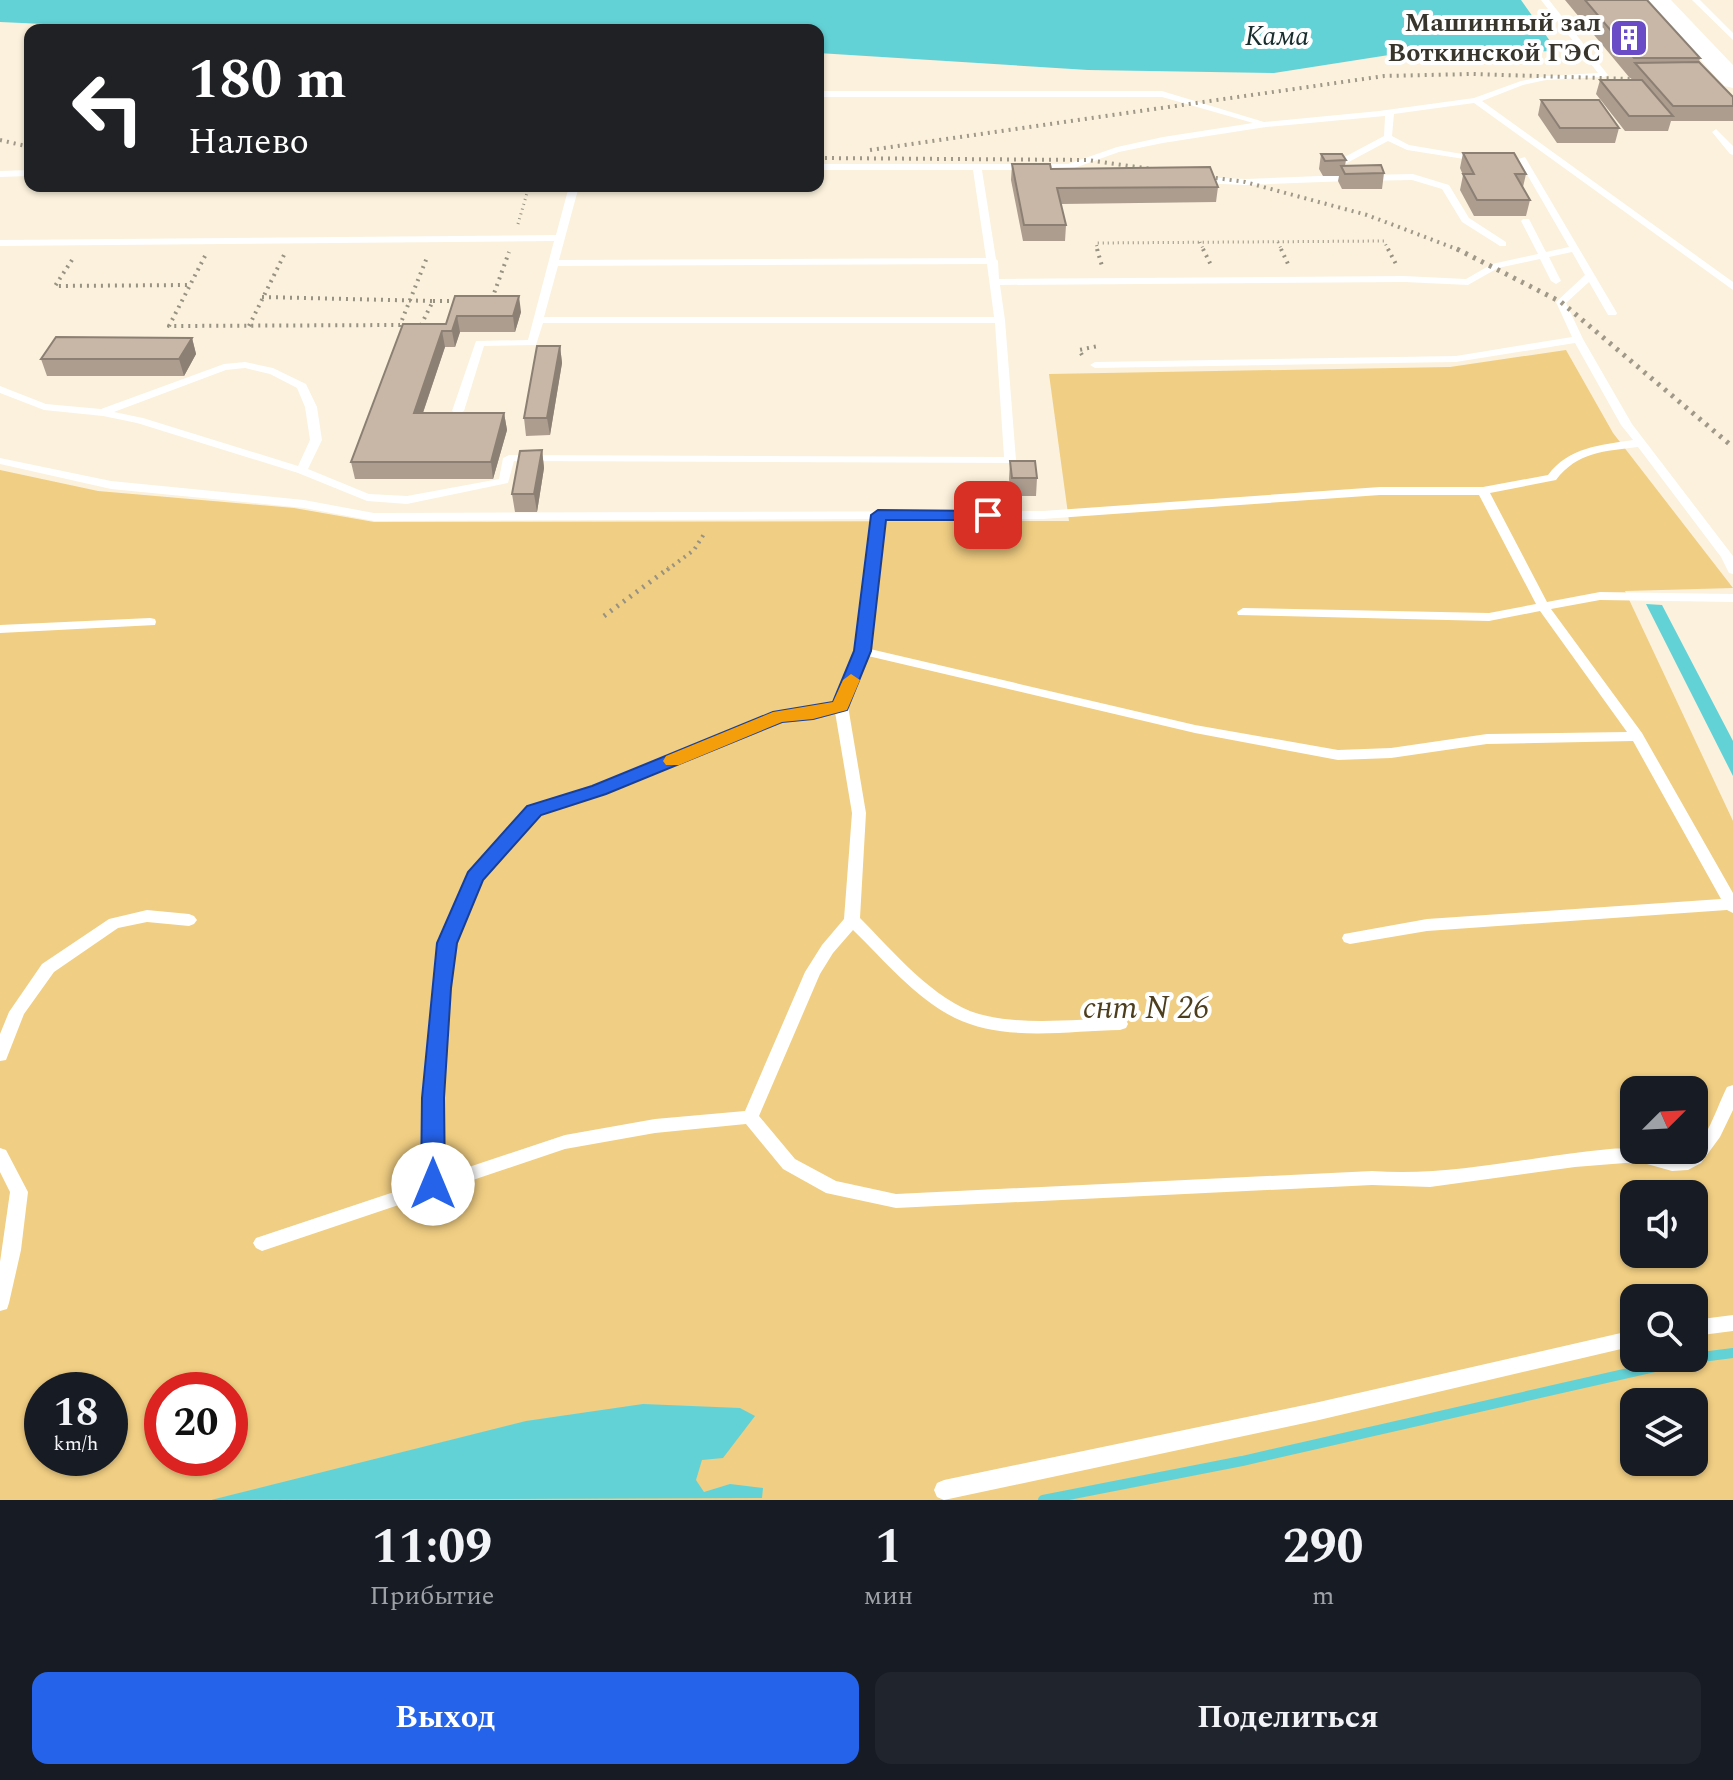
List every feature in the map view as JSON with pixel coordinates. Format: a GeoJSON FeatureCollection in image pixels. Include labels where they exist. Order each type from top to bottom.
{"type":"FeatureCollection","features":[{"type":"Feature","properties":{"kind":"main road"},"geometry":{"type":"LineString","coordinates":[[1658,0],[1733,80]]}},
{"type":"Feature","properties":{"kind":"lane"},"geometry":{"type":"LineString","coordinates":[[1545,0],[1613,86]]}},
{"type":"Feature","properties":{"kind":"lane"},"geometry":{"type":"LineString","coordinates":[[1696,0],[1733,38]]}},
{"type":"Feature","properties":{"kind":"lane"},"geometry":{"type":"LineString","coordinates":[[1069,167],[1117,150],[1266,124],[1476,100],[1521,83],[1546,78],[1604,75]]}},
{"type":"Feature","properties":{"kind":"lane"},"geometry":{"type":"LineString","coordinates":[[824,94],[1162,94],[1266,124]]}},
{"type":"Feature","properties":{"kind":"lane"},"geometry":{"type":"LineString","coordinates":[[1476,100],[1733,287]]}},
{"type":"Feature","properties":{"kind":"lane"},"geometry":{"type":"LineString","coordinates":[[1388,137],[1390,112]]}},
{"type":"Feature","properties":{"kind":"lane"},"geometry":{"type":"LineString","coordinates":[[1716,132],[1733,152]]}},
{"type":"Feature","properties":{"kind":"lane"},"geometry":{"type":"LineString","coordinates":[[1388,137],[1407,147],[1494,160]]}},
{"type":"Feature","properties":{"kind":"lane"},"geometry":{"type":"LineString","coordinates":[[1349,178],[1340,163],[1388,137]]}},
{"type":"Feature","properties":{"kind":"lane"},"geometry":{"type":"LineString","coordinates":[[1508,159],[1553,158]]}},
{"type":"Feature","properties":{"kind":"lane"},"geometry":{"type":"LineString","coordinates":[[1522,159],[1612,313]]}},
{"type":"Feature","properties":{"kind":"lane"},"geometry":{"type":"LineString","coordinates":[[824,167],[1069,167],[1100,170]]}},
{"type":"Feature","properties":{"kind":"lane"},"geometry":{"type":"LineString","coordinates":[[0,389],[44,407],[139,420],[302,471],[367,497],[407,500],[504,481],[509,458],[1010,460],[1000,320],[977,167]]}},
{"type":"Feature","properties":{"kind":"lane"},"geometry":{"type":"LineString","coordinates":[[0,174],[24,173]]}},
{"type":"Feature","properties":{"kind":"lane"},"geometry":{"type":"LineString","coordinates":[[1189,179],[1245,182],[1413,177],[1446,187],[1465,220],[1503,244]]}},
{"type":"Feature","properties":{"kind":"lane"},"geometry":{"type":"LineString","coordinates":[[458,411],[480,343],[532,343],[572,192]]}},
{"type":"Feature","properties":{"kind":"lane"},"geometry":{"type":"LineString","coordinates":[[1526,221],[1556,281]]}},
{"type":"Feature","properties":{"kind":"lane"},"geometry":{"type":"LineString","coordinates":[[0,243],[560,238]]}},
{"type":"Feature","properties":{"kind":"lane"},"geometry":{"type":"LineString","coordinates":[[995,282],[1404,279],[1468,282],[1495,266],[1574,249]]}},
{"type":"Feature","properties":{"kind":"lane"},"geometry":{"type":"LineString","coordinates":[[554,263],[993,261]]}},
{"type":"Feature","properties":{"kind":"lane"},"geometry":{"type":"LineString","coordinates":[[1590,275],[1561,302],[1578,339],[1639,443],[1727,556],[1733,570]]}},
{"type":"Feature","properties":{"kind":"lane"},"geometry":{"type":"LineString","coordinates":[[538,320],[1000,320]]}},
{"type":"Feature","properties":{"kind":"lane"},"geometry":{"type":"LineString","coordinates":[[1095,365],[1456,359],[1578,339]]}},
{"type":"Feature","properties":{"kind":"lane"},"geometry":{"type":"LineString","coordinates":[[103,413],[224,367],[245,365],[273,371],[302,386],[311,407],[316,440],[302,471]]}},
{"type":"Feature","properties":{"kind":"lane"},"geometry":{"type":"LineString","coordinates":[[0,461],[111,485],[304,504],[374,517],[1043,515],[1380,491],[1483,491],[1552,478],[1560,464],[1581,451],[1639,443]]}},
{"type":"Feature","properties":{"kind":"lane"},"geometry":{"type":"LineString","coordinates":[[1350,938],[1427,925],[1732,905],[1637,736],[1544,608],[1483,491]]}},
{"type":"Feature","properties":{"kind":"lane"},"geometry":{"type":"LineString","coordinates":[[750,1117],[809,980],[824,952],[852,920],[859,813],[841,706],[863,651],[878,515]]}},
{"type":"Feature","properties":{"kind":"lane"},"geometry":{"type":"LineString","coordinates":[[1243,612],[1489,617],[1600,596],[1733,598]]}},
{"type":"Feature","properties":{"kind":"lane"},"geometry":{"type":"LineString","coordinates":[[0,629],[150,622]]}},
{"type":"Feature","properties":{"kind":"lane"},"geometry":{"type":"LineString","coordinates":[[863,651],[1195,729],[1338,755],[1391,753],[1487,739],[1637,736]]}},
{"type":"Feature","properties":{"kind":"lane"},"geometry":{"type":"LineString","coordinates":[[433,1184],[433,1098],[441,983],[447,943],[475,876],[534,811],[599,790],[779,716],[813,714],[841,706]]}},
{"type":"Feature","properties":{"kind":"lane"},"geometry":{"type":"LineString","coordinates":[[0,1055],[17,1012],[48,968],[114,923],[147,916],[189,920]]}},
{"type":"Feature","properties":{"kind":"lane"},"geometry":{"type":"LineString","coordinates":[[852,920],[914,979],[960,1014],[982,1021],[1039,1025],[1120,1024]]}},
{"type":"Feature","properties":{"kind":"lane"},"geometry":{"type":"LineString","coordinates":[[750,1117],[789,1164],[832,1188],[896,1201],[1372,1178],[1406,1182],[1597,1157],[1646,1157],[1669,1164],[1687,1163],[1701,1155],[1733,1092]]}},
{"type":"Feature","properties":{"kind":"lane"},"geometry":{"type":"LineString","coordinates":[[262,1243],[565,1142],[655,1126],[750,1117]]}},
{"type":"Feature","properties":{"kind":"lane"},"geometry":{"type":"LineString","coordinates":[[0,1155],[19,1192],[12,1250],[0,1303]]}},
{"type":"Feature","properties":{"kind":"lane"},"geometry":{"type":"LineString","coordinates":[[1708,1326],[1733,1323]]}},
{"type":"Feature","properties":{"kind":"lane"},"geometry":{"type":"LineString","coordinates":[[944,1490],[1319,1411],[1620,1341]]}},
{"type":"Feature","properties":{"kind":"path"},"geometry":{"type":"LineString","coordinates":[[214,239],[169,326],[423,325],[433,301]]}},
{"type":"Feature","properties":{"kind":"path"},"geometry":{"type":"LineString","coordinates":[[249,326],[292,239]]}},
{"type":"Feature","properties":{"kind":"path"},"geometry":{"type":"LineString","coordinates":[[400,325],[433,239]]}},
{"type":"Feature","properties":{"kind":"path"},"geometry":{"type":"LineString","coordinates":[[1096,243],[1384,241],[1404,279]]}},
{"type":"Feature","properties":{"kind":"path"},"geometry":{"type":"LineString","coordinates":[[83,242],[55,286],[190,285]]}},
{"type":"Feature","properties":{"kind":"path"},"geometry":{"type":"LineString","coordinates":[[262,297],[462,301]]}},
{"type":"Feature","properties":{"kind":"path"},"geometry":{"type":"LineString","coordinates":[[492,301],[543,300]]}},
{"type":"Feature","properties":{"kind":"path"},"geometry":{"type":"LineString","coordinates":[[604,616],[694,550],[716,516]]}},
{"type":"Feature","properties":{"kind":"green space","name":"снт N 26"},"geometry":{"type":"Polygon","coordinates":[[[1566,350],[1613,433],[1733,588],[1625,591],[1733,821],[1733,1500],[0,1500],[0,470],[98,491],[294,508],[374,522],[1069,521],[1049,374],[1450,367],[1566,350]]]}},
{"type":"Feature","properties":{"kind":"water","name":"Кама"},"geometry":{"type":"Polygon","coordinates":[[[0,0],[1521,0],[1557,51],[1389,55],[1274,73],[1088,70],[824,53],[824,24],[0,22],[0,0]]]}},
{"type":"Feature","properties":{"kind":"water"},"geometry":{"type":"Polygon","coordinates":[[[1646,604],[1662,605],[1733,741],[1733,776],[1646,604]]]}},
{"type":"Feature","properties":{"kind":"water"},"geometry":{"type":"Polygon","coordinates":[[[643,1404],[740,1408],[755,1416],[723,1458],[702,1460],[696,1480],[704,1492],[730,1484],[763,1488],[762,1498],[211,1500],[526,1421],[643,1404]]]}},
{"type":"Feature","properties":{"kind":"building"},"geometry":{"type":"Polygon","coordinates":[[[1585,0],[1647,0],[1700,58],[1634,58],[1585,0]]]}},
{"type":"Feature","properties":{"kind":"building"},"geometry":{"type":"Polygon","coordinates":[[[1699,62],[1733,97],[1733,106],[1673,106],[1635,63],[1699,62]]]}},
{"type":"Feature","properties":{"kind":"building"},"geometry":{"type":"Polygon","coordinates":[[[1600,80],[1642,80],[1673,116],[1629,116],[1600,80]]]}},
{"type":"Feature","properties":{"kind":"building"},"geometry":{"type":"Polygon","coordinates":[[[1541,100],[1599,100],[1619,128],[1560,128],[1541,100]]]}},
{"type":"Feature","properties":{"kind":"building"},"geometry":{"type":"Polygon","coordinates":[[[1463,153],[1514,153],[1526,174],[1515,174],[1530,200],[1477,200],[1463,174],[1474,174],[1463,153]]]}},
{"type":"Feature","properties":{"kind":"building"},"geometry":{"type":"Polygon","coordinates":[[[1321,154],[1342,154],[1346,160],[1325,161],[1321,154]]]}},
{"type":"Feature","properties":{"kind":"building"},"geometry":{"type":"Polygon","coordinates":[[[1012,164],[1050,164],[1051,169],[1210,167],[1218,187],[1057,188],[1066,225],[1024,225],[1012,164]]]}},
{"type":"Feature","properties":{"kind":"building"},"geometry":{"type":"Polygon","coordinates":[[[1381,165],[1384,173],[1345,174],[1341,166],[1381,165]]]}},
{"type":"Feature","properties":{"kind":"building"},"geometry":{"type":"Polygon","coordinates":[[[455,296],[519,296],[513,316],[457,316],[452,331],[442,331],[414,413],[504,413],[491,462],[351,462],[403,324],[446,324],[455,296]]]}},
{"type":"Feature","properties":{"kind":"building"},"geometry":{"type":"Polygon","coordinates":[[[56,337],[192,338],[179,359],[41,359],[56,337]]]}},
{"type":"Feature","properties":{"kind":"building"},"geometry":{"type":"Polygon","coordinates":[[[537,346],[560,346],[547,418],[524,418],[537,346]]]}},
{"type":"Feature","properties":{"kind":"building"},"geometry":{"type":"Polygon","coordinates":[[[542,450],[534,494],[512,494],[520,451],[542,450]]]}},
{"type":"Feature","properties":{"kind":"building"},"geometry":{"type":"Polygon","coordinates":[[[1010,461],[1035,461],[1037,478],[1012,478],[1010,461]]]}},
{"type":"Feature","properties":{"kind":"waterway"},"geometry":{"type":"LineString","coordinates":[[1043,1500],[1242,1461],[1694,1358],[1733,1353]]}},
{"type":"Feature","properties":{"kind":"railway"},"geometry":{"type":"LineString","coordinates":[[870,150],[1384,76],[1472,74],[1632,79]]}},
{"type":"Feature","properties":{"kind":"railway"},"geometry":{"type":"LineString","coordinates":[[0,140],[24,146]]}},
{"type":"Feature","properties":{"kind":"railway"},"geometry":{"type":"LineString","coordinates":[[824,158],[1087,160],[1245,182],[1367,215],[1458,249]]}},
{"type":"Feature","properties":{"kind":"railway"},"geometry":{"type":"LineString","coordinates":[[1458,249],[1462,251]]}},
{"type":"Feature","properties":{"kind":"railway"},"geometry":{"type":"LineString","coordinates":[[1458,249],[1561,302],[1733,447]]}},
{"type":"Feature","properties":{"kind":"slow traffic"},"geometry":{"type":"LineString","coordinates":[[673,761],[779,716],[813,714],[841,706],[851,680]]}},
{"type":"Feature","properties":{"kind":"place","name":"Машинный зал Воткинской ГЭС"},"geometry":{"type":"Point","coordinates":[1629,38]}},
{"type":"Feature","properties":{"kind":"route"},"geometry":{"type":"LineString","coordinates":[[433,1184],[433,1098],[438,1010],[447,943],[475,876],[534,811],[599,790],[779,716],[813,714],[841,706],[863,651],[878,515],[988,515]]}}]}
